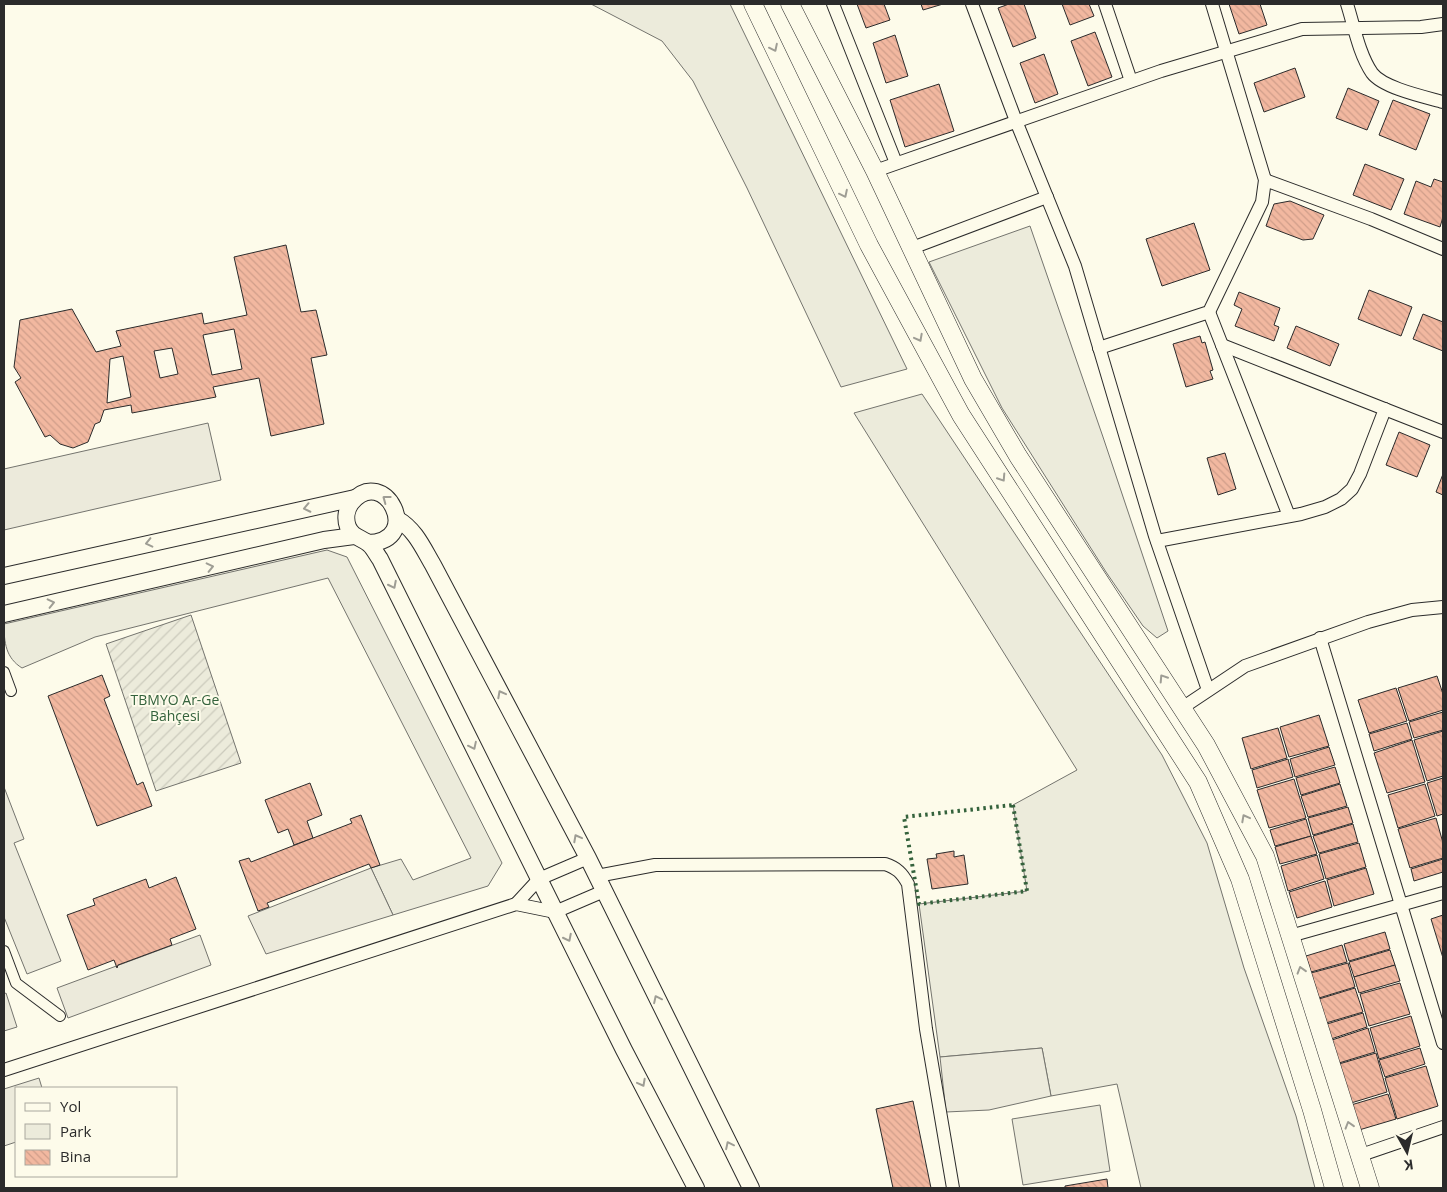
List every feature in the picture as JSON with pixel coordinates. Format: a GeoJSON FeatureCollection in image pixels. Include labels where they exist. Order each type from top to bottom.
{"type":"FeatureCollection","features":[{"type":"Feature","properties":{"kind":"main road"},"geometry":{"type":"LineString","coordinates":[[753,4],[869,245],[961,415],[1198,782],[1240,879],[1312,1110],[1334,1188]]}},
{"type":"Feature","properties":{"kind":"main road"},"geometry":{"type":"LineString","coordinates":[[790,4],[876,171],[973,379],[1018,456],[1206,745],[1265,856],[1358,1156],[1370,1188]]}},
{"type":"Feature","properties":{"kind":"street"},"geometry":{"type":"LineString","coordinates":[[833,4],[896,163]]}},
{"type":"Feature","properties":{"kind":"street"},"geometry":{"type":"LineString","coordinates":[[972,4],[1016,121],[1076,266],[1157,542],[1208,690]]}},
{"type":"Feature","properties":{"kind":"street"},"geometry":{"type":"LineString","coordinates":[[1105,4],[1131,81]]}},
{"type":"Feature","properties":{"kind":"street"},"geometry":{"type":"LineString","coordinates":[[1099,348],[1209,312],[1262,202],[1265,180],[1212,4]]}},
{"type":"Feature","properties":{"kind":"street"},"geometry":{"type":"LineString","coordinates":[[1347,4],[1364,57],[1373,75],[1396,87],[1443,102]]}},
{"type":"Feature","properties":{"kind":"street"},"geometry":{"type":"LineString","coordinates":[[876,171],[1131,81],[1302,29],[1420,27],[1443,24]]}},
{"type":"Feature","properties":{"kind":"street"},"geometry":{"type":"LineString","coordinates":[[1265,180],[1371,219],[1443,249]]}},
{"type":"Feature","properties":{"kind":"street"},"geometry":{"type":"LineString","coordinates":[[912,248],[1047,197]]}},
{"type":"Feature","properties":{"kind":"street"},"geometry":{"type":"LineString","coordinates":[[1209,312],[1289,516]]}},
{"type":"Feature","properties":{"kind":"street"},"geometry":{"type":"LineString","coordinates":[[1222,345],[1443,432]]}},
{"type":"Feature","properties":{"kind":"street"},"geometry":{"type":"LineString","coordinates":[[1157,542],[1289,516],[1325,507],[1341,499],[1352,489],[1385,409]]}},
{"type":"Feature","properties":{"kind":"street"},"geometry":{"type":"LineString","coordinates":[[4,576],[355,498],[371,492],[386,497],[392,503],[397,519],[395,527],[384,540],[324,540],[4,614]]}},
{"type":"Feature","properties":{"kind":"street"},"geometry":{"type":"LineString","coordinates":[[355,498],[350,504],[346,516],[349,528],[380,559],[555,912],[696,1188]]}},
{"type":"Feature","properties":{"kind":"street"},"geometry":{"type":"LineString","coordinates":[[397,519],[407,525],[415,534],[434,565],[588,858],[751,1188]]}},
{"type":"Feature","properties":{"kind":"street"},"geometry":{"type":"LineString","coordinates":[[1182,708],[1245,666],[1320,638],[1412,610],[1443,606]]}},
{"type":"Feature","properties":{"kind":"street"},"geometry":{"type":"LineString","coordinates":[[1320,638],[1443,1043]]}},
{"type":"Feature","properties":{"kind":"street"},"geometry":{"type":"LineString","coordinates":[[4,672],[11,691]]}},
{"type":"Feature","properties":{"kind":"street"},"geometry":{"type":"LineString","coordinates":[[4,1070],[516,904],[539,880],[588,858]]}},
{"type":"Feature","properties":{"kind":"street"},"geometry":{"type":"LineString","coordinates":[[516,904],[555,912],[601,884],[655,865],[885,864],[901,873],[908,884],[926,1029],[953,1188]]}},
{"type":"Feature","properties":{"kind":"street"},"geometry":{"type":"LineString","coordinates":[[1290,936],[1443,893]]}},
{"type":"Feature","properties":{"kind":"street"},"geometry":{"type":"LineString","coordinates":[[4,951],[16,983],[60,1016]]}},
{"type":"Feature","properties":{"kind":"street"},"geometry":{"type":"LineString","coordinates":[[1358,1156],[1443,1127]]}},
{"type":"Feature","properties":{"kind":"green space"},"geometry":{"type":"Polygon","coordinates":[[[591,4],[730,4],[907,369],[841,387],[747,188],[693,81],[662,41],[591,4]]]}},
{"type":"Feature","properties":{"kind":"green space"},"geometry":{"type":"Polygon","coordinates":[[[1030,226],[1168,631],[1157,638],[1143,626],[1106,572],[1002,408],[929,262],[1030,226]]]}},
{"type":"Feature","properties":{"kind":"green space"},"geometry":{"type":"Polygon","coordinates":[[[922,394],[1162,755],[1207,843],[1244,968],[1296,1116],[1315,1188],[1141,1188],[1117,1084],[1051,1096],[1042,1048],[940,1057],[919,904],[1027,891],[1013,805],[1077,770],[854,413],[922,394]]]}},
{"type":"Feature","properties":{"kind":"green space"},"geometry":{"type":"Polygon","coordinates":[[[327,550],[347,557],[502,863],[488,886],[393,915],[371,868],[401,859],[413,880],[471,858],[328,578],[95,637],[22,668],[12,660],[7,649],[4,624],[327,550]]]}},
{"type":"Feature","properties":{"kind":"green space","name":"TBMYO Ar-Ge Bahçesi"},"geometry":{"type":"Polygon","coordinates":[[[191,615],[241,763],[156,791],[106,644],[191,615]]]}},
{"type":"Feature","properties":{"kind":"green space"},"geometry":{"type":"Polygon","coordinates":[[[1100,1105],[1110,1171],[1023,1185],[1012,1119],[1100,1105]]]}},
{"type":"Feature","properties":{"kind":"shaded area"},"geometry":{"type":"Polygon","coordinates":[[[208,423],[221,480],[4,530],[4,469],[208,423]]]}},
{"type":"Feature","properties":{"kind":"shaded area"},"geometry":{"type":"Polygon","coordinates":[[[4,787],[24,839],[14,843],[61,961],[27,974],[4,917],[4,787]]]}},
{"type":"Feature","properties":{"kind":"shaded area"},"geometry":{"type":"Polygon","coordinates":[[[371,868],[393,915],[266,954],[248,916],[371,868]]]}},
{"type":"Feature","properties":{"kind":"shaded area"},"geometry":{"type":"Polygon","coordinates":[[[200,935],[211,965],[68,1018],[57,988],[200,935]]]}},
{"type":"Feature","properties":{"kind":"shaded area"},"geometry":{"type":"Polygon","coordinates":[[[6,993],[17,1027],[4,1031],[4,994],[6,993]]]}},
{"type":"Feature","properties":{"kind":"shaded area"},"geometry":{"type":"Polygon","coordinates":[[[1042,1048],[1051,1096],[989,1110],[946,1112],[940,1057],[1042,1048]]]}},
{"type":"Feature","properties":{"kind":"shaded area"},"geometry":{"type":"Polygon","coordinates":[[[39,1078],[42,1087],[15,1087],[15,1142],[4,1146],[4,1089],[39,1078]]]}},
{"type":"Feature","properties":{"kind":"building"},"geometry":{"type":"Polygon","coordinates":[[[857,4],[884,4],[890,20],[866,28],[857,4]]]}},
{"type":"Feature","properties":{"kind":"building"},"geometry":{"type":"Polygon","coordinates":[[[921,4],[943,4],[923,10],[921,4]]]}},
{"type":"Feature","properties":{"kind":"building"},"geometry":{"type":"Polygon","coordinates":[[[1009,4],[1024,4],[1036,38],[1013,47],[998,8],[1009,4]]]}},
{"type":"Feature","properties":{"kind":"building"},"geometry":{"type":"Polygon","coordinates":[[[1062,4],[1089,4],[1094,16],[1070,25],[1062,4]]]}},
{"type":"Feature","properties":{"kind":"building"},"geometry":{"type":"Polygon","coordinates":[[[1229,4],[1260,4],[1267,25],[1239,34],[1229,4]]]}},
{"type":"Feature","properties":{"kind":"building"},"geometry":{"type":"Polygon","coordinates":[[[1095,32],[1112,77],[1088,86],[1071,41],[1095,32]]]}},
{"type":"Feature","properties":{"kind":"building"},"geometry":{"type":"Polygon","coordinates":[[[895,35],[908,76],[886,83],[873,43],[895,35]]]}},
{"type":"Feature","properties":{"kind":"building"},"geometry":{"type":"Polygon","coordinates":[[[1044,54],[1058,94],[1035,103],[1020,63],[1044,54]]]}},
{"type":"Feature","properties":{"kind":"building"},"geometry":{"type":"Polygon","coordinates":[[[1295,68],[1305,97],[1264,112],[1254,83],[1295,68]]]}},
{"type":"Feature","properties":{"kind":"building"},"geometry":{"type":"Polygon","coordinates":[[[939,84],[954,131],[905,147],[890,100],[939,84]]]}},
{"type":"Feature","properties":{"kind":"building"},"geometry":{"type":"Polygon","coordinates":[[[1348,88],[1379,101],[1367,130],[1336,118],[1348,88]]]}},
{"type":"Feature","properties":{"kind":"building"},"geometry":{"type":"Polygon","coordinates":[[[1393,100],[1430,114],[1416,150],[1379,135],[1393,100]]]}},
{"type":"Feature","properties":{"kind":"building"},"geometry":{"type":"Polygon","coordinates":[[[1365,164],[1404,179],[1391,210],[1353,195],[1365,164]]]}},
{"type":"Feature","properties":{"kind":"building"},"geometry":{"type":"Polygon","coordinates":[[[1434,179],[1443,182],[1443,217],[1440,227],[1404,214],[1416,181],[1431,187],[1434,179]]]}},
{"type":"Feature","properties":{"kind":"building"},"geometry":{"type":"Polygon","coordinates":[[[1290,201],[1324,215],[1313,239],[1303,240],[1266,226],[1274,204],[1290,201]]]}},
{"type":"Feature","properties":{"kind":"building"},"geometry":{"type":"Polygon","coordinates":[[[1194,223],[1210,270],[1162,286],[1146,239],[1194,223]]]}},
{"type":"Feature","properties":{"kind":"building"},"geometry":{"type":"Polygon","coordinates":[[[286,245],[301,312],[316,310],[327,355],[311,358],[324,424],[271,436],[259,378],[213,387],[216,397],[132,413],[131,405],[104,410],[100,422],[95,424],[88,442],[73,448],[60,444],[50,435],[45,437],[15,382],[21,378],[14,367],[20,320],[72,309],[96,352],[121,346],[116,331],[202,313],[204,324],[247,315],[234,257],[286,245]],[[234,329],[203,335],[212,375],[242,369],[234,329]],[[172,348],[154,351],[160,378],[178,374],[172,348]],[[123,356],[110,359],[107,403],[131,397],[123,356]]]}},
{"type":"Feature","properties":{"kind":"building"},"geometry":{"type":"Polygon","coordinates":[[[1369,290],[1412,307],[1401,336],[1358,319],[1369,290]]]}},
{"type":"Feature","properties":{"kind":"building"},"geometry":{"type":"Polygon","coordinates":[[[1239,292],[1280,308],[1274,325],[1279,327],[1274,341],[1235,326],[1242,309],[1234,305],[1239,292]]]}},
{"type":"Feature","properties":{"kind":"building"},"geometry":{"type":"Polygon","coordinates":[[[1423,314],[1443,322],[1443,351],[1413,339],[1423,314]]]}},
{"type":"Feature","properties":{"kind":"building"},"geometry":{"type":"Polygon","coordinates":[[[1296,326],[1339,344],[1330,366],[1287,348],[1296,326]]]}},
{"type":"Feature","properties":{"kind":"building"},"geometry":{"type":"Polygon","coordinates":[[[1200,336],[1202,343],[1205,342],[1213,370],[1210,371],[1213,379],[1186,387],[1173,344],[1200,336]]]}},
{"type":"Feature","properties":{"kind":"building"},"geometry":{"type":"Polygon","coordinates":[[[1399,432],[1430,445],[1417,477],[1386,465],[1399,432]]]}},
{"type":"Feature","properties":{"kind":"building"},"geometry":{"type":"Polygon","coordinates":[[[1225,453],[1236,489],[1218,495],[1207,458],[1225,453]]]}},
{"type":"Feature","properties":{"kind":"building"},"geometry":{"type":"Polygon","coordinates":[[[1443,474],[1443,495],[1436,492],[1443,474]]]}},
{"type":"Feature","properties":{"kind":"building"},"geometry":{"type":"Polygon","coordinates":[[[102,675],[110,696],[104,699],[137,785],[143,782],[152,806],[97,826],[48,696],[102,675]]]}},
{"type":"Feature","properties":{"kind":"building"},"geometry":{"type":"Polygon","coordinates":[[[1437,676],[1443,694],[1443,710],[1409,721],[1398,688],[1437,676]]]}},
{"type":"Feature","properties":{"kind":"building"},"geometry":{"type":"Polygon","coordinates":[[[1396,688],[1407,721],[1369,733],[1358,700],[1396,688]]]}},
{"type":"Feature","properties":{"kind":"building"},"geometry":{"type":"Polygon","coordinates":[[[1443,712],[1443,730],[1414,738],[1409,722],[1443,712]]]}},
{"type":"Feature","properties":{"kind":"building"},"geometry":{"type":"Polygon","coordinates":[[[1319,715],[1329,746],[1289,757],[1280,727],[1319,715]]]}},
{"type":"Feature","properties":{"kind":"building"},"geometry":{"type":"Polygon","coordinates":[[[1407,723],[1412,739],[1374,751],[1369,734],[1407,723]]]}},
{"type":"Feature","properties":{"kind":"building"},"geometry":{"type":"Polygon","coordinates":[[[1278,728],[1287,758],[1251,769],[1242,738],[1278,728]]]}},
{"type":"Feature","properties":{"kind":"building"},"geometry":{"type":"Polygon","coordinates":[[[1443,731],[1443,776],[1427,781],[1414,740],[1443,731]]]}},
{"type":"Feature","properties":{"kind":"building"},"geometry":{"type":"Polygon","coordinates":[[[1412,740],[1425,782],[1387,793],[1374,753],[1412,740]]]}},
{"type":"Feature","properties":{"kind":"building"},"geometry":{"type":"Polygon","coordinates":[[[1329,747],[1335,765],[1295,777],[1290,759],[1329,747]]]}},
{"type":"Feature","properties":{"kind":"building"},"geometry":{"type":"Polygon","coordinates":[[[1288,759],[1293,777],[1257,788],[1252,770],[1288,759]]]}},
{"type":"Feature","properties":{"kind":"building"},"geometry":{"type":"Polygon","coordinates":[[[1335,767],[1340,783],[1301,795],[1296,778],[1335,767]]]}},
{"type":"Feature","properties":{"kind":"building"},"geometry":{"type":"Polygon","coordinates":[[[1443,778],[1443,814],[1437,816],[1427,783],[1443,778]]]}},
{"type":"Feature","properties":{"kind":"building"},"geometry":{"type":"Polygon","coordinates":[[[1294,779],[1306,818],[1269,828],[1257,790],[1294,779]]]}},
{"type":"Feature","properties":{"kind":"building"},"geometry":{"type":"Polygon","coordinates":[[[310,783],[322,815],[307,821],[313,838],[294,845],[288,829],[278,833],[265,800],[310,783]]]}},
{"type":"Feature","properties":{"kind":"building"},"geometry":{"type":"Polygon","coordinates":[[[1340,784],[1347,806],[1308,817],[1301,796],[1340,784]]]}},
{"type":"Feature","properties":{"kind":"building"},"geometry":{"type":"Polygon","coordinates":[[[1425,784],[1435,816],[1398,828],[1388,795],[1425,784]]]}},
{"type":"Feature","properties":{"kind":"building"},"geometry":{"type":"Polygon","coordinates":[[[1348,807],[1353,823],[1313,835],[1308,818],[1348,807]]]}},
{"type":"Feature","properties":{"kind":"building"},"geometry":{"type":"Polygon","coordinates":[[[361,815],[380,865],[371,868],[369,864],[267,903],[269,907],[258,911],[239,861],[249,858],[251,862],[352,823],[350,819],[361,815]]]}},
{"type":"Feature","properties":{"kind":"building"},"geometry":{"type":"Polygon","coordinates":[[[1436,818],[1443,843],[1443,858],[1410,868],[1398,829],[1436,818]]]}},
{"type":"Feature","properties":{"kind":"building"},"geometry":{"type":"Polygon","coordinates":[[[1306,819],[1311,836],[1275,846],[1270,830],[1306,819]]]}},
{"type":"Feature","properties":{"kind":"building"},"geometry":{"type":"Polygon","coordinates":[[[1353,824],[1358,842],[1319,853],[1313,836],[1353,824]]]}},
{"type":"Feature","properties":{"kind":"building"},"geometry":{"type":"Polygon","coordinates":[[[1311,836],[1317,854],[1280,864],[1275,847],[1311,836]]]}},
{"type":"Feature","properties":{"kind":"building"},"geometry":{"type":"Polygon","coordinates":[[[1359,843],[1366,867],[1326,879],[1319,854],[1359,843]]]}},
{"type":"Feature","properties":{"kind":"building"},"geometry":{"type":"Polygon","coordinates":[[[954,851],[954,857],[964,855],[968,884],[932,889],[927,859],[937,858],[936,854],[954,851]]]}},
{"type":"Feature","properties":{"kind":"building"},"geometry":{"type":"Polygon","coordinates":[[[1317,855],[1324,879],[1288,891],[1281,866],[1317,855]]]}},
{"type":"Feature","properties":{"kind":"building"},"geometry":{"type":"Polygon","coordinates":[[[1443,859],[1443,872],[1414,881],[1411,869],[1443,859]]]}},
{"type":"Feature","properties":{"kind":"building"},"geometry":{"type":"Polygon","coordinates":[[[1366,868],[1374,894],[1334,906],[1327,880],[1366,868]]]}},
{"type":"Feature","properties":{"kind":"building"},"geometry":{"type":"Polygon","coordinates":[[[176,877],[196,929],[170,939],[172,945],[118,965],[117,968],[114,960],[88,970],[67,915],[95,905],[93,899],[146,879],[149,888],[176,877]]]}},
{"type":"Feature","properties":{"kind":"building"},"geometry":{"type":"Polygon","coordinates":[[[1325,881],[1332,907],[1297,918],[1289,892],[1325,881]]]}},
{"type":"Feature","properties":{"kind":"building"},"geometry":{"type":"Polygon","coordinates":[[[1443,915],[1443,958],[1431,919],[1443,915]]]}},
{"type":"Feature","properties":{"kind":"building"},"geometry":{"type":"Polygon","coordinates":[[[1385,932],[1390,949],[1349,961],[1344,944],[1385,932]]]}},
{"type":"Feature","properties":{"kind":"building"},"geometry":{"type":"Polygon","coordinates":[[[1342,945],[1347,962],[1311,972],[1306,956],[1342,945]]]}},
{"type":"Feature","properties":{"kind":"building"},"geometry":{"type":"Polygon","coordinates":[[[1390,950],[1395,965],[1354,977],[1349,962],[1390,950]]]}},
{"type":"Feature","properties":{"kind":"building"},"geometry":{"type":"Polygon","coordinates":[[[1348,963],[1355,987],[1319,998],[1311,973],[1348,963]]]}},
{"type":"Feature","properties":{"kind":"building"},"geometry":{"type":"Polygon","coordinates":[[[1395,965],[1400,981],[1359,993],[1354,977],[1395,965]]]}},
{"type":"Feature","properties":{"kind":"building"},"geometry":{"type":"Polygon","coordinates":[[[1400,983],[1410,1014],[1369,1026],[1360,994],[1400,983]]]}},
{"type":"Feature","properties":{"kind":"building"},"geometry":{"type":"Polygon","coordinates":[[[1355,988],[1363,1012],[1326,1023],[1319,999],[1355,988]]]}},
{"type":"Feature","properties":{"kind":"building"},"geometry":{"type":"Polygon","coordinates":[[[1363,1013],[1367,1027],[1331,1039],[1327,1024],[1363,1013]]]}},
{"type":"Feature","properties":{"kind":"building"},"geometry":{"type":"Polygon","coordinates":[[[1411,1016],[1420,1046],[1379,1059],[1370,1028],[1411,1016]]]}},
{"type":"Feature","properties":{"kind":"building"},"geometry":{"type":"Polygon","coordinates":[[[1368,1028],[1375,1052],[1339,1063],[1332,1040],[1368,1028]]]}},
{"type":"Feature","properties":{"kind":"building"},"geometry":{"type":"Polygon","coordinates":[[[1420,1048],[1425,1064],[1385,1077],[1379,1060],[1420,1048]]]}},
{"type":"Feature","properties":{"kind":"building"},"geometry":{"type":"Polygon","coordinates":[[[1376,1053],[1387,1092],[1351,1103],[1339,1064],[1376,1053]]]}},
{"type":"Feature","properties":{"kind":"building"},"geometry":{"type":"Polygon","coordinates":[[[1426,1066],[1438,1106],[1397,1119],[1385,1078],[1426,1066]]]}},
{"type":"Feature","properties":{"kind":"building"},"geometry":{"type":"Polygon","coordinates":[[[1388,1094],[1396,1119],[1359,1130],[1351,1105],[1388,1094]]]}},
{"type":"Feature","properties":{"kind":"building"},"geometry":{"type":"Polygon","coordinates":[[[913,1101],[931,1188],[893,1188],[876,1109],[913,1101]]]}},
{"type":"Feature","properties":{"kind":"building"},"geometry":{"type":"Polygon","coordinates":[[[1107,1179],[1108,1188],[1065,1188],[1065,1186],[1107,1179]]]}},
{"type":"Feature","properties":{"kind":"hedge"},"geometry":{"type":"LineString","coordinates":[[1013,805],[1027,891],[919,904],[904,817],[1013,805]]}}]}
